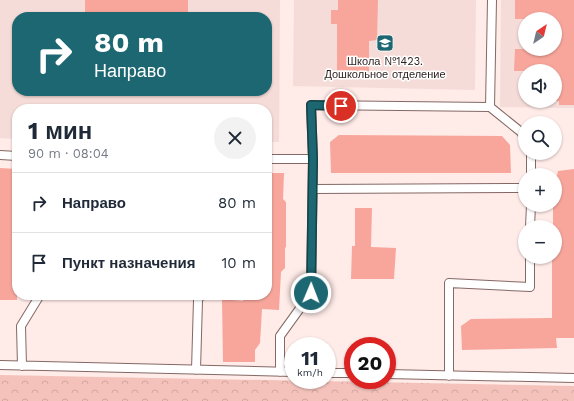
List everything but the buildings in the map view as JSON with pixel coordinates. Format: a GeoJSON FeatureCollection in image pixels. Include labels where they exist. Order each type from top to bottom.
{"type":"FeatureCollection","features":[{"type":"Feature","properties":{"kind":"lane"},"geometry":{"type":"LineString","coordinates":[[490,107],[492,0]]}},
{"type":"Feature","properties":{"kind":"lane"},"geometry":{"type":"LineString","coordinates":[[280,372],[280,336],[311,293],[313,159],[311,105],[490,107],[518,130]]}},
{"type":"Feature","properties":{"kind":"lane"},"geometry":{"type":"LineString","coordinates":[[0,155],[12,156]]}},
{"type":"Feature","properties":{"kind":"lane"},"geometry":{"type":"LineString","coordinates":[[272,159],[313,159]]}},
{"type":"Feature","properties":{"kind":"lane"},"geometry":{"type":"LineString","coordinates":[[313,189],[518,188]]}},
{"type":"Feature","properties":{"kind":"lane"},"geometry":{"type":"LineString","coordinates":[[449,376],[449,284],[530,287],[530,264]]}},
{"type":"Feature","properties":{"kind":"lane"},"geometry":{"type":"LineString","coordinates":[[22,366],[20,326],[37,300]]}},
{"type":"Feature","properties":{"kind":"lane"},"geometry":{"type":"LineString","coordinates":[[196,370],[198,300]]}},
{"type":"Feature","properties":{"kind":"lane"},"geometry":{"type":"LineString","coordinates":[[0,366],[284,372]]}},
{"type":"Feature","properties":{"kind":"lane"},"geometry":{"type":"LineString","coordinates":[[396,374],[574,378]]}},
{"type":"Feature","properties":{"kind":"shaded area"},"geometry":{"type":"Polygon","coordinates":[[[0,0],[280,0],[279,142],[272,142],[272,104],[12,104],[12,139],[0,138],[0,0]]]}},
{"type":"Feature","properties":{"kind":"shaded area","name":"Школа №1423. Дошкольное отделение"},"geometry":{"type":"Polygon","coordinates":[[[294,0],[476,0],[475,90],[293,86],[294,0]]]}},
{"type":"Feature","properties":{"kind":"shaded area"},"geometry":{"type":"Polygon","coordinates":[[[501,0],[574,0],[574,108],[562,108],[562,64],[518,64],[518,107],[500,107],[501,0]]]}},
{"type":"Feature","properties":{"kind":"green space"},"geometry":{"type":"Polygon","coordinates":[[[0,375],[284,380],[284,389],[336,389],[336,381],[344,382],[344,389],[396,389],[396,383],[574,386],[574,401],[0,401],[0,375]]]}},
{"type":"Feature","properties":{"kind":"place","name":"Школа №1423. Дошкольное отделение"},"geometry":{"type":"Point","coordinates":[385,43]}},
{"type":"Feature","properties":{"kind":"route"},"geometry":{"type":"LineString","coordinates":[[311,293],[313,159],[311,105],[341,106]]}}]}
